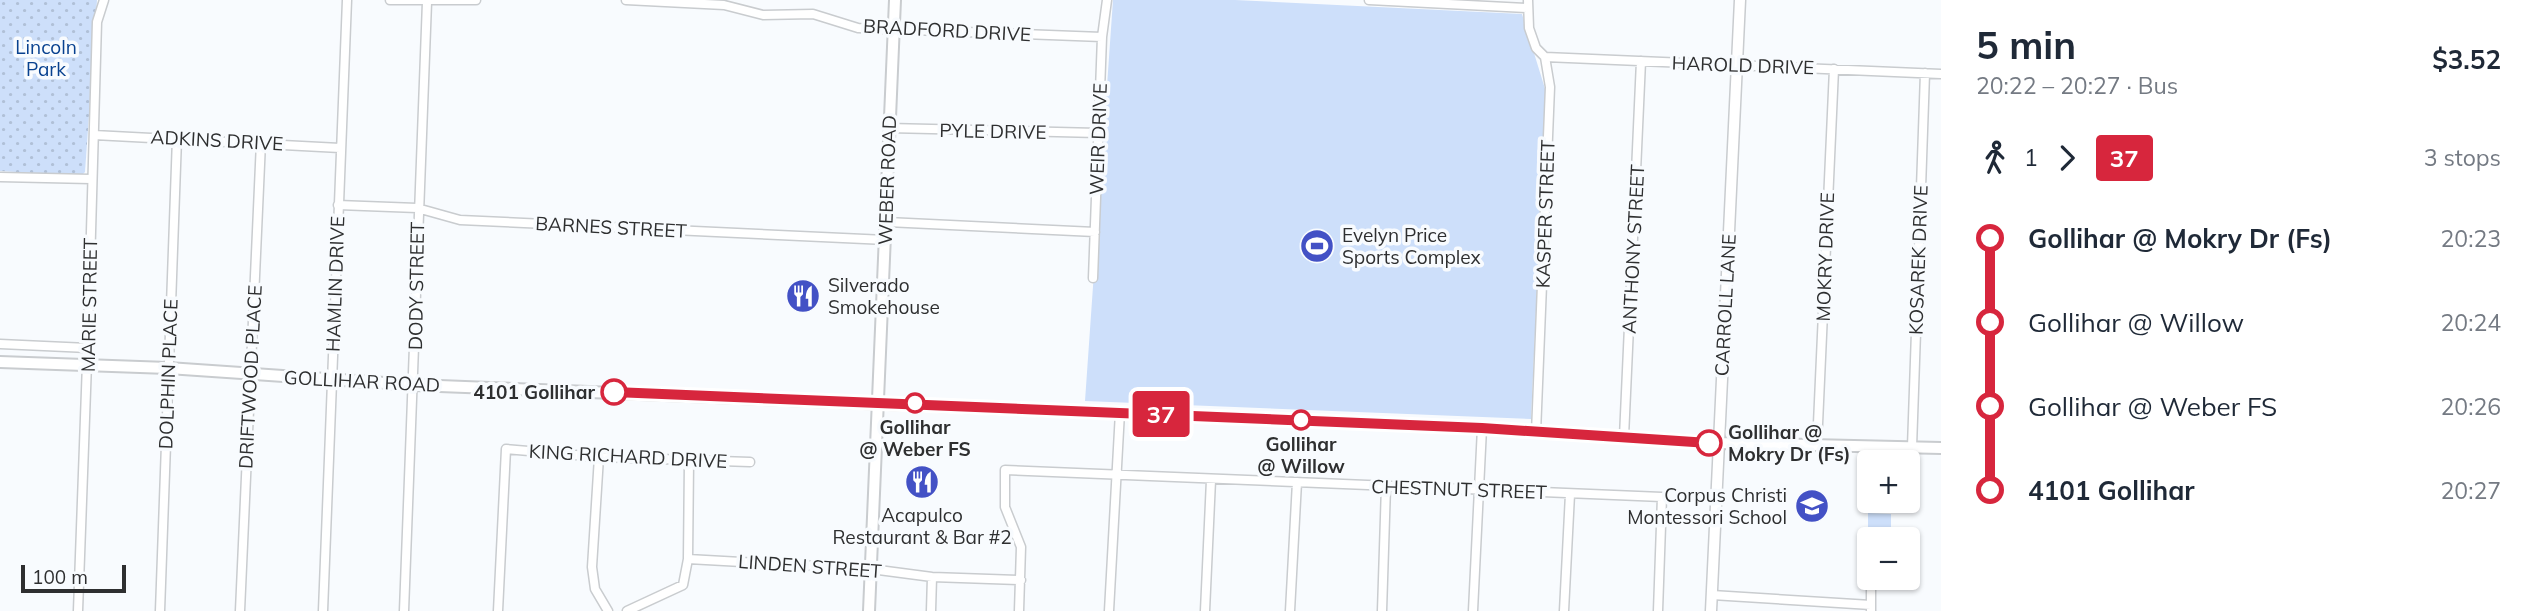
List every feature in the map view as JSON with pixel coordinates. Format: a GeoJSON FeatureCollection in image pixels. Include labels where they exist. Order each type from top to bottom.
{"type":"FeatureCollection","features":[{"type":"Feature","properties":{"kind":"main road","name":"WEBER ROAD"},"geometry":{"type":"LineString","coordinates":[[869,611],[895,0]]}},
{"type":"Feature","properties":{"kind":"main road","name":"GOLLIHAR ROAD"},"geometry":{"type":"LineString","coordinates":[[0,362],[168,368],[250,376],[414,385],[876,401],[1482,428],[1718,443],[1941,448]]}},
{"type":"Feature","properties":{"kind":"street","name":"MARIE STREET"},"geometry":{"type":"LineString","coordinates":[[78,611],[88,367],[97,22],[104,0]]}},
{"type":"Feature","properties":{"kind":"street","name":"HAMLIN DRIVE"},"geometry":{"type":"LineString","coordinates":[[323,611],[347,0]]}},
{"type":"Feature","properties":{"kind":"street"},"geometry":{"type":"LineString","coordinates":[[390,0],[475,0]]}},
{"type":"Feature","properties":{"kind":"street","name":"BRADFORD DRIVE"},"geometry":{"type":"LineString","coordinates":[[626,0],[724,5],[763,15],[813,14],[858,28],[1102,37]]}},
{"type":"Feature","properties":{"kind":"street","name":"WEIR DRIVE"},"geometry":{"type":"LineString","coordinates":[[1093,278],[1102,37],[1107,0]]}},
{"type":"Feature","properties":{"kind":"street"},"geometry":{"type":"LineString","coordinates":[[1369,0],[1527,4]]}},
{"type":"Feature","properties":{"kind":"street","name":"CARROLL LANE"},"geometry":{"type":"LineString","coordinates":[[1711,611],[1740,0]]}},
{"type":"Feature","properties":{"kind":"street","name":"DODY STREET"},"geometry":{"type":"LineString","coordinates":[[404,611],[414,385],[417,208],[427,2]]}},
{"type":"Feature","properties":{"kind":"street","name":"KASPER STREET"},"geometry":{"type":"LineString","coordinates":[[1527,4],[1529,28],[1536,48],[1545,57],[1550,87],[1536,433]]}},
{"type":"Feature","properties":{"kind":"street","name":"HAROLD DRIVE"},"geometry":{"type":"LineString","coordinates":[[1545,57],[1941,74]]}},
{"type":"Feature","properties":{"kind":"street","name":"ANTHONY STREET"},"geometry":{"type":"LineString","coordinates":[[1624,437],[1641,61]]}},
{"type":"Feature","properties":{"kind":"street","name":"MOKRY DRIVE"},"geometry":{"type":"LineString","coordinates":[[1817,446],[1834,69]]}},
{"type":"Feature","properties":{"kind":"street","name":"KOSAREK DRIVE"},"geometry":{"type":"LineString","coordinates":[[1912,447],[1925,74]]}},
{"type":"Feature","properties":{"kind":"street","name":"PYLE DRIVE"},"geometry":{"type":"LineString","coordinates":[[888,128],[1098,133]]}},
{"type":"Feature","properties":{"kind":"street","name":"ADKINS DRIVE"},"geometry":{"type":"LineString","coordinates":[[94,135],[340,148]]}},
{"type":"Feature","properties":{"kind":"street","name":"DOLPHIN PLACE"},"geometry":{"type":"LineString","coordinates":[[160,611],[177,138]]}},
{"type":"Feature","properties":{"kind":"street","name":"DRIFTWOOD PLACE"},"geometry":{"type":"LineString","coordinates":[[240,611],[261,142]]}},
{"type":"Feature","properties":{"kind":"street"},"geometry":{"type":"LineString","coordinates":[[0,177],[91,179]]}},
{"type":"Feature","properties":{"kind":"street","name":"BARNES STREET"},"geometry":{"type":"LineString","coordinates":[[338,205],[417,208],[460,220],[886,240]]}},
{"type":"Feature","properties":{"kind":"street"},"geometry":{"type":"LineString","coordinates":[[887,222],[1094,232]]}},
{"type":"Feature","properties":{"kind":"street"},"geometry":{"type":"LineString","coordinates":[[0,344],[88,348]]}},
{"type":"Feature","properties":{"kind":"street"},"geometry":{"type":"LineString","coordinates":[[28,345],[28,364]]}},
{"type":"Feature","properties":{"kind":"street"},"geometry":{"type":"LineString","coordinates":[[1109,611],[1120,412]]}},
{"type":"Feature","properties":{"kind":"street"},"geometry":{"type":"LineString","coordinates":[[1474,611],[1482,428]]}},
{"type":"Feature","properties":{"kind":"street","name":"KING RICHARD DRIVE"},"geometry":{"type":"LineString","coordinates":[[498,611],[506,449],[598,457],[750,462]]}},
{"type":"Feature","properties":{"kind":"street"},"geometry":{"type":"LineString","coordinates":[[598,457],[592,567],[595,589],[608,611]]}},
{"type":"Feature","properties":{"kind":"street"},"geometry":{"type":"LineString","coordinates":[[628,611],[683,585],[688,559],[689,461]]}},
{"type":"Feature","properties":{"kind":"street","name":"CHESTNUT STREET"},"geometry":{"type":"LineString","coordinates":[[1021,580],[1021,547],[1005,507],[1004,470],[1662,497],[1658,611]]}},
{"type":"Feature","properties":{"kind":"street"},"geometry":{"type":"LineString","coordinates":[[1205,611],[1210,480]]}},
{"type":"Feature","properties":{"kind":"street"},"geometry":{"type":"LineString","coordinates":[[1290,611],[1297,482]]}},
{"type":"Feature","properties":{"kind":"street"},"geometry":{"type":"LineString","coordinates":[[1382,611],[1387,486]]}},
{"type":"Feature","properties":{"kind":"street"},"geometry":{"type":"LineString","coordinates":[[1564,611],[1570,494]]}},
{"type":"Feature","properties":{"kind":"street","name":"LINDEN STREET"},"geometry":{"type":"LineString","coordinates":[[688,559],[872,569],[932,577],[1021,580]]}},
{"type":"Feature","properties":{"kind":"street"},"geometry":{"type":"LineString","coordinates":[[931,611],[932,577]]}},
{"type":"Feature","properties":{"kind":"street"},"geometry":{"type":"LineString","coordinates":[[1019,611],[1021,580]]}},
{"type":"Feature","properties":{"kind":"street"},"geometry":{"type":"LineString","coordinates":[[1712,595],[1871,608],[1871,590]]}},
{"type":"Feature","properties":{"kind":"green space","name":"Lincoln Park"},"geometry":{"type":"Polygon","coordinates":[[[0,0],[97,0],[85,172],[81,176],[0,171],[0,0]]]}},
{"type":"Feature","properties":{"kind":"green space","name":"Evelyn Price Sports Complex"},"geometry":{"type":"Polygon","coordinates":[[[1113,0],[1235,0],[1522,14],[1546,92],[1531,419],[1085,401],[1113,0]]]}},
{"type":"Feature","properties":{"kind":"green space"},"geometry":{"type":"Polygon","coordinates":[[[1868,513],[1891,514],[1891,527],[1868,527],[1868,513]]]}},
{"type":"Feature","properties":{"kind":"bus line","name":"37"},"geometry":{"type":"LineString","coordinates":[[614,392],[1482,428],[1709,443]]}},
{"type":"Feature","properties":{"kind":"place","name":"Evelyn Price Sports Complex"},"geometry":{"type":"Point","coordinates":[1317,246]}},
{"type":"Feature","properties":{"kind":"place","name":"Silverado Smokehouse"},"geometry":{"type":"Point","coordinates":[803,296]}},
{"type":"Feature","properties":{"kind":"place","name":"4101 Gollihar"},"geometry":{"type":"Point","coordinates":[614,392]}},
{"type":"Feature","properties":{"kind":"place","name":"Gollihar @ Weber FS"},"geometry":{"type":"Point","coordinates":[915,403]}},
{"type":"Feature","properties":{"kind":"place","name":"Gollihar @ Willow"},"geometry":{"type":"Point","coordinates":[1301,420]}},
{"type":"Feature","properties":{"kind":"place","name":"Gollihar @ Mokry Dr (Fs)"},"geometry":{"type":"Point","coordinates":[1709,443]}},
{"type":"Feature","properties":{"kind":"place","name":"Acapulco Restaurant & Bar #2"},"geometry":{"type":"Point","coordinates":[922,482]}},
{"type":"Feature","properties":{"kind":"place","name":"Corpus Christi Montessori School"},"geometry":{"type":"Point","coordinates":[1812,506]}}]}
